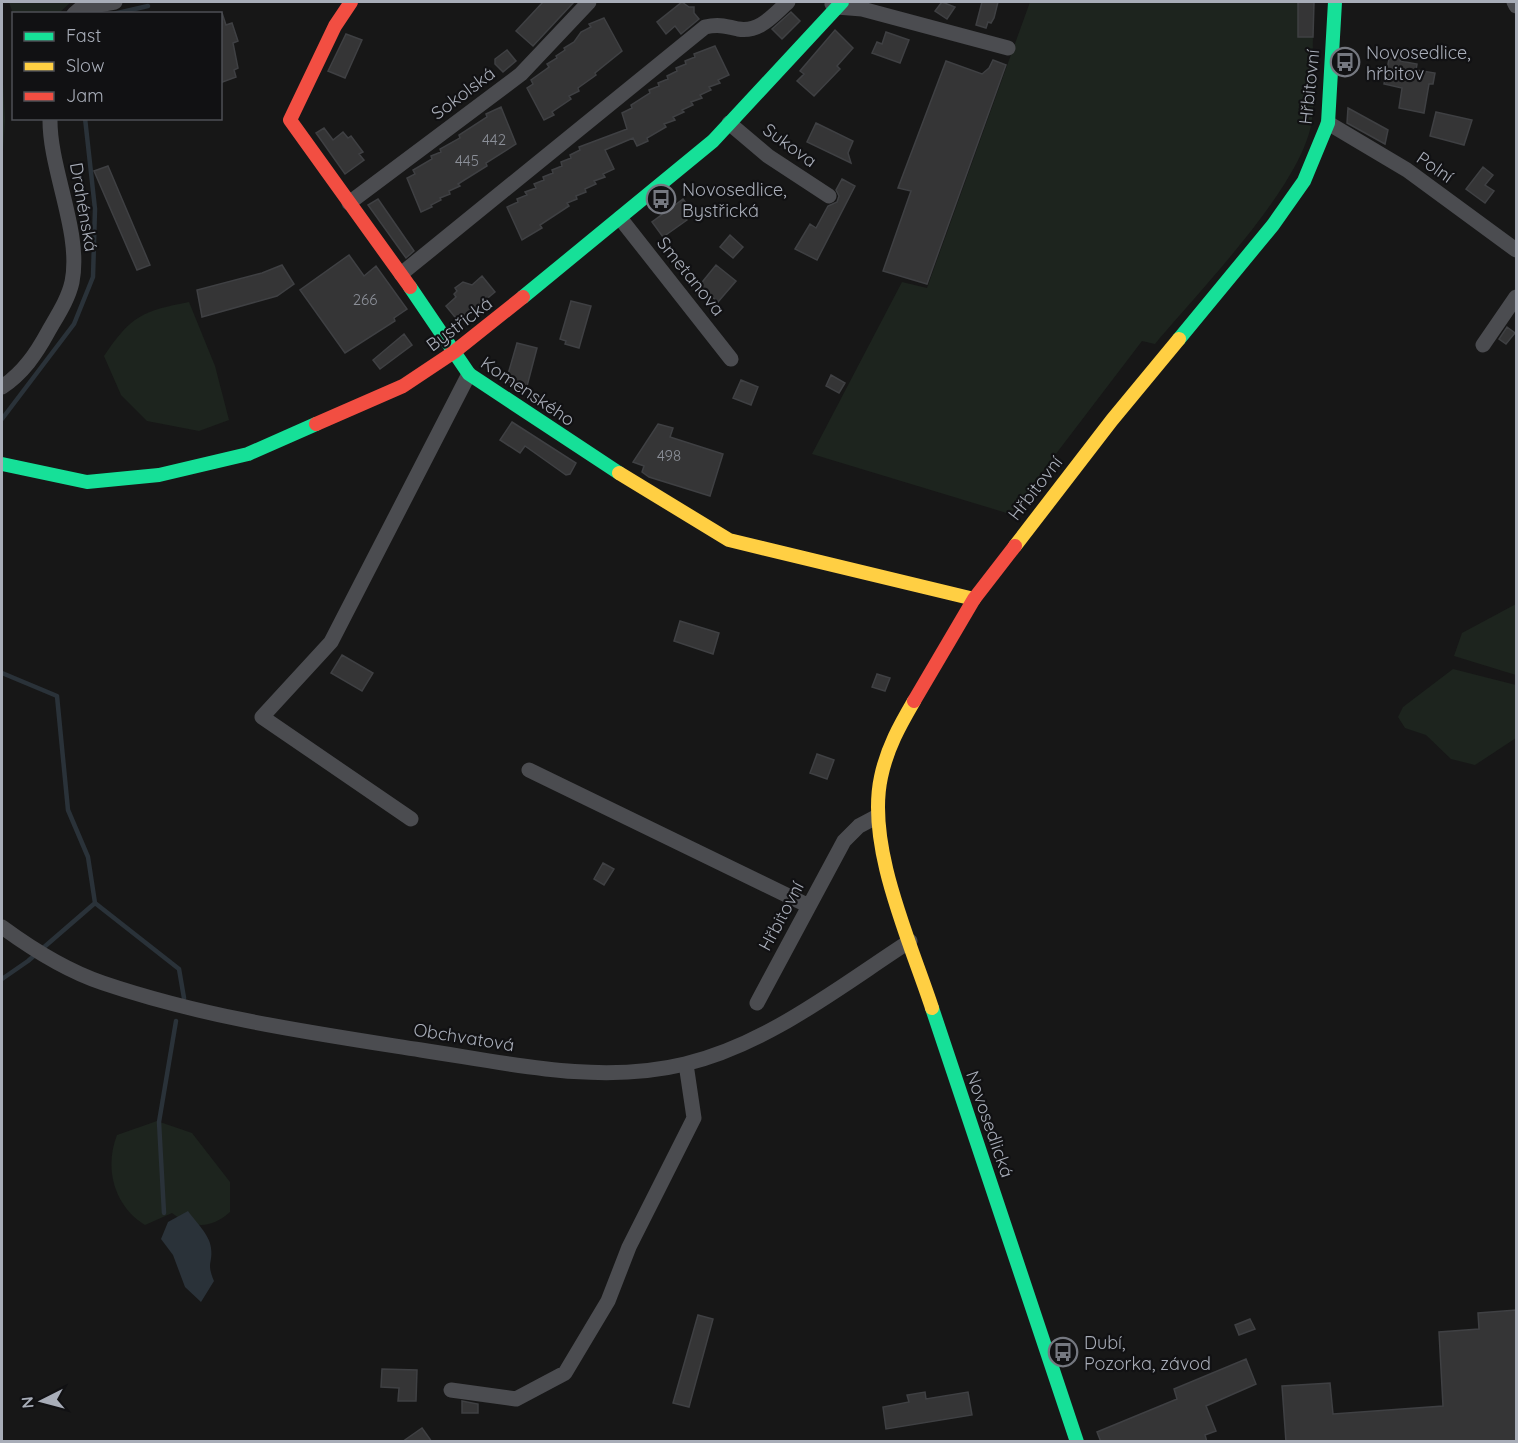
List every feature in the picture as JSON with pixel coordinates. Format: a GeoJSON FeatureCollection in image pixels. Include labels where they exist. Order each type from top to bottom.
{"type":"FeatureCollection","features":[{"type":"Feature","properties":{"kind":"street"},"geometry":{"type":"LineString","coordinates":[[76,12],[81,8],[115,2]]}},
{"type":"Feature","properties":{"kind":"street","name":"Komenského"},"geometry":{"type":"LineString","coordinates":[[351,2],[335,26],[291,120],[401,274],[469,375],[655,497],[729,540],[974,599]]}},
{"type":"Feature","properties":{"kind":"street","name":"Sokolská"},"geometry":{"type":"LineString","coordinates":[[350,203],[521,74],[589,2]]}},
{"type":"Feature","properties":{"kind":"street"},"geometry":{"type":"LineString","coordinates":[[401,274],[705,27],[719,24],[742,30],[753,29],[764,24],[788,2]]}},
{"type":"Feature","properties":{"kind":"street","name":"Hřbitovní"},"geometry":{"type":"LineString","coordinates":[[756,1003],[844,841],[859,826],[876,817],[877,789],[885,756],[895,733],[974,599],[1112,420],[1274,225],[1304,181],[1328,123],[1335,2]]}},
{"type":"Feature","properties":{"kind":"street"},"geometry":{"type":"LineString","coordinates":[[1514,2],[1516,6]]}},
{"type":"Feature","properties":{"kind":"street"},"geometry":{"type":"LineString","coordinates":[[836,3],[1008,48]]}},
{"type":"Feature","properties":{"kind":"street","name":"Bystřická"},"geometry":{"type":"LineString","coordinates":[[2,464],[87,482],[159,475],[248,454],[404,386],[454,352],[713,141],[836,3]]}},
{"type":"Feature","properties":{"kind":"street","name":"Drahénská"},"geometry":{"type":"LineString","coordinates":[[2,387],[15,378],[35,355],[64,304],[72,282],[74,258],[50,120]]}},
{"type":"Feature","properties":{"kind":"street","name":"Sukova"},"geometry":{"type":"LineString","coordinates":[[729,123],[768,156],[829,196]]}},
{"type":"Feature","properties":{"kind":"street","name":"Polní"},"geometry":{"type":"LineString","coordinates":[[1328,123],[1407,170],[1516,250]]}},
{"type":"Feature","properties":{"kind":"street","name":"Smetanova"},"geometry":{"type":"LineString","coordinates":[[620,218],[731,358]]}},
{"type":"Feature","properties":{"kind":"street"},"geometry":{"type":"LineString","coordinates":[[1483,345],[1516,297]]}},
{"type":"Feature","properties":{"kind":"street"},"geometry":{"type":"LineString","coordinates":[[411,819],[262,717],[331,642],[469,375]]}},
{"type":"Feature","properties":{"kind":"street"},"geometry":{"type":"LineString","coordinates":[[529,770],[809,906]]}},
{"type":"Feature","properties":{"kind":"street","name":"Novosedlická"},"geometry":{"type":"LineString","coordinates":[[876,817],[882,853],[910,941],[1077,1442]]}},
{"type":"Feature","properties":{"kind":"street","name":"Obchvatová"},"geometry":{"type":"LineString","coordinates":[[2,927],[32,949],[100,983],[189,1009],[282,1028],[543,1068],[640,1072],[686,1064],[740,1046],[776,1027],[910,941]]}},
{"type":"Feature","properties":{"kind":"street"},"geometry":{"type":"LineString","coordinates":[[451,1390],[516,1399],[565,1373],[608,1301],[630,1246],[694,1118],[686,1064]]}},
{"type":"Feature","properties":{"kind":"shaded area"},"geometry":{"type":"Polygon","coordinates":[[[9,2],[71,2],[60,12],[12,12],[9,2]]]}},
{"type":"Feature","properties":{"kind":"shaded area"},"geometry":{"type":"Polygon","coordinates":[[[1030,2],[1298,2],[1298,37],[1313,37],[1313,103],[1311,125],[1303,151],[1268,209],[1155,344],[1142,341],[1010,514],[812,454],[902,282],[927,288],[1030,2]]]}},
{"type":"Feature","properties":{"kind":"shaded area"},"geometry":{"type":"Polygon","coordinates":[[[2,65],[5,120],[2,166],[2,65]]]}},
{"type":"Feature","properties":{"kind":"shaded area"},"geometry":{"type":"Polygon","coordinates":[[[189,302],[215,366],[229,420],[199,431],[147,421],[121,395],[104,356],[122,332],[139,317],[149,312],[189,302]]]}},
{"type":"Feature","properties":{"kind":"shaded area"},"geometry":{"type":"Polygon","coordinates":[[[1516,604],[1516,675],[1454,656],[1462,633],[1516,604]]]}},
{"type":"Feature","properties":{"kind":"shaded area"},"geometry":{"type":"Polygon","coordinates":[[[1453,669],[1516,685],[1516,738],[1475,765],[1451,759],[1426,735],[1405,728],[1398,717],[1403,707],[1453,669]]]}},
{"type":"Feature","properties":{"kind":"shaded area"},"geometry":{"type":"Polygon","coordinates":[[[157,1121],[192,1133],[230,1182],[230,1212],[223,1218],[202,1225],[187,1222],[172,1213],[145,1225],[126,1208],[119,1197],[112,1173],[113,1148],[117,1135],[157,1121]]]}},
{"type":"Feature","properties":{"kind":"shaded area"},"geometry":{"type":"Polygon","coordinates":[[[188,1211],[205,1233],[211,1248],[210,1266],[214,1281],[201,1302],[185,1287],[173,1255],[161,1239],[168,1222],[188,1211]]]}},
{"type":"Feature","properties":{"kind":"building"},"geometry":{"type":"Polygon","coordinates":[[[543,2],[574,2],[533,46],[516,31],[543,2]]]}},
{"type":"Feature","properties":{"kind":"building"},"geometry":{"type":"Polygon","coordinates":[[[682,2],[689,7],[694,7],[694,13],[699,19],[681,34],[675,26],[666,34],[657,22],[682,2]]]}},
{"type":"Feature","properties":{"kind":"building"},"geometry":{"type":"Polygon","coordinates":[[[942,2],[955,7],[947,19],[935,11],[942,2]]]}},
{"type":"Feature","properties":{"kind":"building"},"geometry":{"type":"Polygon","coordinates":[[[982,2],[998,2],[994,18],[991,23],[988,22],[986,28],[976,25],[982,2]]]}},
{"type":"Feature","properties":{"kind":"building"},"geometry":{"type":"Polygon","coordinates":[[[1298,2],[1314,2],[1313,37],[1298,37],[1298,2]]]}},
{"type":"Feature","properties":{"kind":"building"},"geometry":{"type":"Polygon","coordinates":[[[791,12],[800,21],[782,39],[772,29],[791,12]]]}},
{"type":"Feature","properties":{"kind":"building"},"geometry":{"type":"Polygon","coordinates":[[[222,13],[226,25],[232,23],[238,41],[233,43],[238,68],[234,70],[236,77],[222,82],[222,13]]]}},
{"type":"Feature","properties":{"kind":"building"},"geometry":{"type":"Polygon","coordinates":[[[604,18],[622,51],[578,88],[579,91],[569,96],[571,99],[552,112],[554,115],[544,120],[527,88],[533,84],[531,80],[549,67],[547,64],[574,42],[581,32],[591,27],[589,24],[604,18]]]}},
{"type":"Feature","properties":{"kind":"building"},"geometry":{"type":"Polygon","coordinates":[[[835,30],[853,48],[837,66],[840,69],[814,96],[797,81],[804,74],[800,71],[835,30]]]}},
{"type":"Feature","properties":{"kind":"building"},"geometry":{"type":"Polygon","coordinates":[[[886,32],[909,40],[900,63],[872,53],[877,42],[882,44],[886,32]]]}},
{"type":"Feature","properties":{"kind":"building"},"geometry":{"type":"Polygon","coordinates":[[[346,34],[362,40],[345,78],[328,71],[346,34]]]}},
{"type":"Feature","properties":{"kind":"building"},"geometry":{"type":"Polygon","coordinates":[[[715,46],[729,75],[718,80],[720,83],[709,87],[711,90],[700,95],[702,98],[691,102],[693,105],[673,117],[675,120],[664,124],[666,127],[647,138],[648,141],[637,146],[633,138],[605,150],[614,169],[603,174],[605,177],[594,181],[596,184],[585,189],[586,192],[576,196],[577,199],[567,203],[569,206],[540,225],[542,228],[522,240],[507,207],[527,195],[525,192],[536,188],[534,184],[553,173],[552,170],[562,166],[561,162],[571,158],[570,155],[580,150],[579,147],[627,129],[622,113],[650,93],[649,90],[659,86],[658,83],[668,79],[667,76],[677,71],[676,68],[686,64],[685,61],[695,57],[694,54],[715,46]]]}},
{"type":"Feature","properties":{"kind":"building"},"geometry":{"type":"Polygon","coordinates":[[[507,50],[516,61],[503,72],[495,64],[495,59],[507,50]]]}},
{"type":"Feature","properties":{"kind":"building"},"geometry":{"type":"Polygon","coordinates":[[[1390,54],[1401,56],[1400,61],[1417,64],[1416,70],[1435,73],[1433,84],[1429,84],[1424,113],[1399,108],[1402,88],[1384,84],[1390,54]]]}},
{"type":"Feature","properties":{"kind":"building"},"geometry":{"type":"Polygon","coordinates":[[[993,60],[1006,65],[927,284],[883,271],[911,191],[898,188],[946,61],[982,74],[993,60]]]}},
{"type":"Feature","properties":{"kind":"building"},"geometry":{"type":"Polygon","coordinates":[[[501,107],[516,144],[458,184],[460,186],[449,191],[450,194],[440,198],[441,200],[431,205],[432,207],[421,212],[407,178],[415,174],[413,170],[432,159],[431,156],[441,152],[440,149],[460,138],[459,135],[487,117],[486,114],[501,107]]]}},
{"type":"Feature","properties":{"kind":"building"},"geometry":{"type":"Polygon","coordinates":[[[1348,108],[1388,130],[1385,144],[1347,123],[1348,108]]]}},
{"type":"Feature","properties":{"kind":"building"},"geometry":{"type":"Polygon","coordinates":[[[1436,112],[1472,120],[1464,145],[1430,136],[1436,112]]]}},
{"type":"Feature","properties":{"kind":"building"},"geometry":{"type":"Polygon","coordinates":[[[816,123],[853,141],[848,153],[851,163],[807,142],[816,123]]]}},
{"type":"Feature","properties":{"kind":"building"},"geometry":{"type":"Polygon","coordinates":[[[324,128],[333,140],[343,132],[348,138],[351,136],[363,152],[359,154],[364,160],[345,174],[316,133],[324,128]]]}},
{"type":"Feature","properties":{"kind":"building"},"geometry":{"type":"Polygon","coordinates":[[[108,166],[150,265],[137,270],[94,171],[108,166]]]}},
{"type":"Feature","properties":{"kind":"building"},"geometry":{"type":"Polygon","coordinates":[[[1483,167],[1493,175],[1485,185],[1494,191],[1485,203],[1466,189],[1483,167]]]}},
{"type":"Feature","properties":{"kind":"building"},"geometry":{"type":"Polygon","coordinates":[[[842,179],[855,186],[817,260],[795,249],[810,224],[816,228],[828,206],[837,202],[839,196],[836,190],[842,179]]]}},
{"type":"Feature","properties":{"kind":"building"},"geometry":{"type":"Polygon","coordinates":[[[378,199],[414,251],[406,258],[368,205],[378,199]]]}},
{"type":"Feature","properties":{"kind":"building"},"geometry":{"type":"Polygon","coordinates":[[[683,199],[691,210],[683,216],[687,220],[663,237],[652,222],[683,199]]]}},
{"type":"Feature","properties":{"kind":"building"},"geometry":{"type":"Polygon","coordinates":[[[730,235],[743,247],[733,258],[720,247],[730,235]]]}},
{"type":"Feature","properties":{"kind":"building"},"geometry":{"type":"Polygon","coordinates":[[[349,255],[364,276],[376,266],[407,309],[394,318],[395,321],[345,353],[300,290],[349,255]]]}},
{"type":"Feature","properties":{"kind":"building"},"geometry":{"type":"Polygon","coordinates":[[[282,265],[294,284],[277,296],[202,317],[197,290],[262,273],[282,265]]]}},
{"type":"Feature","properties":{"kind":"building"},"geometry":{"type":"Polygon","coordinates":[[[716,265],[736,281],[718,302],[699,286],[716,265]]]}},
{"type":"Feature","properties":{"kind":"building"},"geometry":{"type":"Polygon","coordinates":[[[482,276],[495,292],[459,322],[446,306],[456,297],[455,288],[463,282],[472,285],[482,276]]]}},
{"type":"Feature","properties":{"kind":"building"},"geometry":{"type":"Polygon","coordinates":[[[571,301],[591,306],[579,348],[565,344],[566,341],[560,339],[571,301]]]}},
{"type":"Feature","properties":{"kind":"building"},"geometry":{"type":"Polygon","coordinates":[[[1507,327],[1515,333],[1506,344],[1499,339],[1507,327]]]}},
{"type":"Feature","properties":{"kind":"building"},"geometry":{"type":"Polygon","coordinates":[[[404,334],[412,345],[380,369],[373,360],[404,334]]]}},
{"type":"Feature","properties":{"kind":"building"},"geometry":{"type":"Polygon","coordinates":[[[517,343],[537,348],[526,390],[514,387],[512,383],[506,381],[517,343]]]}},
{"type":"Feature","properties":{"kind":"building"},"geometry":{"type":"Polygon","coordinates":[[[831,375],[845,383],[839,393],[826,386],[831,375]]]}},
{"type":"Feature","properties":{"kind":"building"},"geometry":{"type":"Polygon","coordinates":[[[741,380],[758,387],[751,405],[733,398],[741,380]]]}},
{"type":"Feature","properties":{"kind":"building"},"geometry":{"type":"Polygon","coordinates":[[[512,422],[576,463],[570,474],[566,475],[525,446],[520,453],[500,440],[512,422]]]}},
{"type":"Feature","properties":{"kind":"building"},"geometry":{"type":"Polygon","coordinates":[[[658,424],[673,428],[670,437],[723,454],[710,496],[649,477],[642,472],[644,466],[633,462],[658,424]]]}},
{"type":"Feature","properties":{"kind":"building"},"geometry":{"type":"Polygon","coordinates":[[[680,621],[719,633],[713,654],[674,641],[680,621]]]}},
{"type":"Feature","properties":{"kind":"building"},"geometry":{"type":"Polygon","coordinates":[[[342,655],[373,673],[362,691],[331,673],[342,655]]]}},
{"type":"Feature","properties":{"kind":"building"},"geometry":{"type":"Polygon","coordinates":[[[877,674],[890,678],[885,691],[872,687],[877,674]]]}},
{"type":"Feature","properties":{"kind":"building"},"geometry":{"type":"Polygon","coordinates":[[[817,754],[834,760],[827,779],[810,773],[817,754]]]}},
{"type":"Feature","properties":{"kind":"building"},"geometry":{"type":"Polygon","coordinates":[[[603,863],[614,869],[604,885],[594,879],[603,863]]]}},
{"type":"Feature","properties":{"kind":"building"},"geometry":{"type":"Polygon","coordinates":[[[1516,1310],[1516,1442],[1286,1442],[1282,1386],[1330,1383],[1333,1414],[1443,1406],[1439,1332],[1479,1329],[1478,1313],[1516,1310]]]}},
{"type":"Feature","properties":{"kind":"building"},"geometry":{"type":"Polygon","coordinates":[[[698,1315],[713,1319],[689,1407],[673,1403],[698,1315]]]}},
{"type":"Feature","properties":{"kind":"building"},"geometry":{"type":"Polygon","coordinates":[[[1250,1319],[1255,1329],[1239,1335],[1235,1325],[1250,1319]]]}},
{"type":"Feature","properties":{"kind":"building"},"geometry":{"type":"Polygon","coordinates":[[[1246,1359],[1256,1384],[1206,1406],[1216,1431],[1205,1435],[1207,1442],[1101,1442],[1097,1432],[1177,1399],[1174,1389],[1246,1359]]]}},
{"type":"Feature","properties":{"kind":"building"},"geometry":{"type":"Polygon","coordinates":[[[382,1369],[417,1370],[416,1401],[398,1401],[399,1388],[381,1387],[382,1369]]]}},
{"type":"Feature","properties":{"kind":"building"},"geometry":{"type":"Polygon","coordinates":[[[925,1392],[926,1399],[968,1392],[972,1415],[886,1429],[883,1407],[909,1402],[907,1395],[925,1392]]]}},
{"type":"Feature","properties":{"kind":"building"},"geometry":{"type":"Polygon","coordinates":[[[462,1401],[478,1404],[478,1413],[462,1413],[462,1401]]]}},
{"type":"Feature","properties":{"kind":"building"},"geometry":{"type":"Polygon","coordinates":[[[422,1428],[432,1442],[402,1442],[422,1428]]]}},
{"type":"Feature","properties":{"kind":"waterway"},"geometry":{"type":"LineString","coordinates":[[122,12],[148,6]]}},
{"type":"Feature","properties":{"kind":"waterway"},"geometry":{"type":"LineString","coordinates":[[2,419],[74,324],[93,277],[95,209],[85,120]]}},
{"type":"Feature","properties":{"kind":"waterway"},"geometry":{"type":"LineString","coordinates":[[2,673],[57,696],[68,810],[88,857],[95,903],[179,969],[184,998]]}},
{"type":"Feature","properties":{"kind":"waterway"},"geometry":{"type":"LineString","coordinates":[[2,979],[28,961],[95,903]]}},
{"type":"Feature","properties":{"kind":"waterway"},"geometry":{"type":"LineString","coordinates":[[164,1213],[159,1122],[176,1021]]}},
{"type":"Feature","properties":{"kind":"traffic: fast"},"geometry":{"type":"LineString","coordinates":[[523,297],[713,141],[842,2]]}},
{"type":"Feature","properties":{"kind":"traffic: fast"},"geometry":{"type":"LineString","coordinates":[[1179,339],[1273,225],[1304,181],[1328,123],[1335,2]]}},
{"type":"Feature","properties":{"kind":"traffic: fast"},"geometry":{"type":"LineString","coordinates":[[410,287],[469,374],[619,473]]}},
{"type":"Feature","properties":{"kind":"traffic: fast"},"geometry":{"type":"LineString","coordinates":[[2,464],[87,482],[159,475],[248,454],[316,424]]}},
{"type":"Feature","properties":{"kind":"traffic: fast"},"geometry":{"type":"LineString","coordinates":[[932,1008],[1077,1442]]}},
{"type":"Feature","properties":{"kind":"traffic: slow"},"geometry":{"type":"LineString","coordinates":[[1015,546],[1112,420],[1179,339]]}},
{"type":"Feature","properties":{"kind":"traffic: slow"},"geometry":{"type":"LineString","coordinates":[[619,473],[729,540],[974,599]]}},
{"type":"Feature","properties":{"kind":"traffic: slow"},"geometry":{"type":"LineString","coordinates":[[914,701],[894,737],[887,756],[881,777],[878,804],[885,863],[902,924],[932,1008]]}},
{"type":"Feature","properties":{"kind":"traffic: jam"},"geometry":{"type":"LineString","coordinates":[[351,2],[335,26],[290,120],[410,287]]}},
{"type":"Feature","properties":{"kind":"traffic: jam"},"geometry":{"type":"LineString","coordinates":[[316,424],[403,386],[454,352],[523,297]]}},
{"type":"Feature","properties":{"kind":"traffic: jam"},"geometry":{"type":"LineString","coordinates":[[914,701],[974,599],[1015,546]]}},
{"type":"Feature","properties":{"kind":"place","name":"Novosedlice, hřbitov"},"geometry":{"type":"Point","coordinates":[1345,62]}},
{"type":"Feature","properties":{"kind":"place","name":"Novosedlice, Bystřická"},"geometry":{"type":"Point","coordinates":[661,199]}},
{"type":"Feature","properties":{"kind":"place","name":"Dubí, Pozorka, závod"},"geometry":{"type":"Point","coordinates":[1063,1352]}}]}
